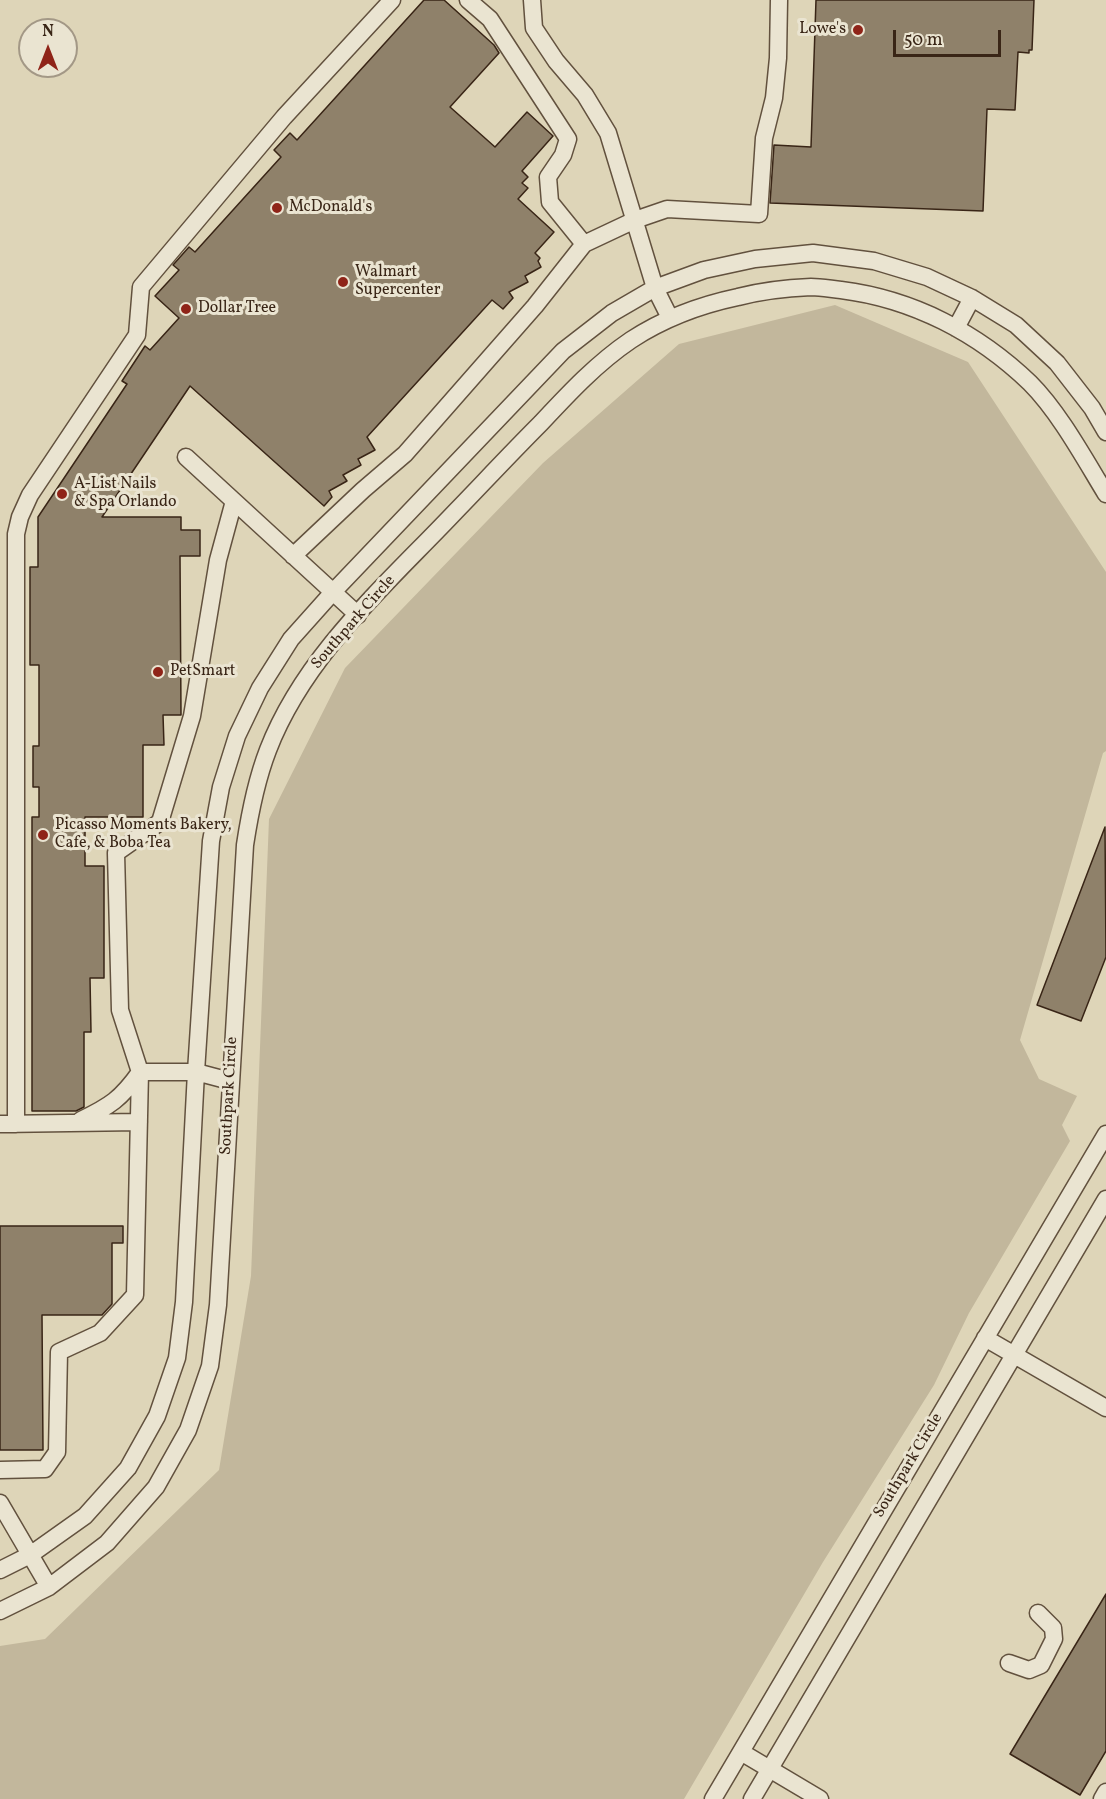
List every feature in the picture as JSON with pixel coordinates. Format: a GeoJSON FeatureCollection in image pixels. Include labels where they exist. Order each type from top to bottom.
{"type":"FeatureCollection","features":[{"type":"Feature","properties":{"kind":"street"},"geometry":{"type":"LineString","coordinates":[[139,1122],[8,1124],[8,562],[20,518],[30,495],[137,334],[141,286],[284,117],[392,0]]}},
{"type":"Feature","properties":{"kind":"street"},"geometry":{"type":"LineString","coordinates":[[468,0],[490,19],[568,139],[563,155],[548,177],[550,202],[584,244]]}},
{"type":"Feature","properties":{"kind":"street"},"geometry":{"type":"LineString","coordinates":[[532,0],[534,28],[556,61],[585,95],[608,133],[655,288],[670,318]]}},
{"type":"Feature","properties":{"kind":"street"},"geometry":{"type":"LineString","coordinates":[[293,556],[405,454],[535,306],[584,244],[635,220],[667,209],[759,214],[765,138],[774,98],[778,58],[779,0]]}},
{"type":"Feature","properties":{"kind":"street","name":"Southpark Circle"},"geometry":{"type":"LineString","coordinates":[[0,1570],[30,1555],[86,1516],[128,1468],[157,1416],[177,1358],[184,1302],[196,1072],[212,841],[220,787],[237,736],[260,688],[291,639],[563,351],[612,313],[655,288],[704,270],[755,259],[813,253],[874,261],[927,277],[972,298],[1016,326],[1058,363],[1092,408],[1106,432]]}},
{"type":"Feature","properties":{"kind":"street","name":"Southpark Circle"},"geometry":{"type":"LineString","coordinates":[[0,1611],[49,1587],[107,1543],[156,1487],[188,1430],[210,1366],[218,1305],[245,845],[253,795],[268,749],[290,704],[318,659],[585,376],[631,340],[670,318],[725,299],[760,292],[812,287],[867,293],[915,308],[956,328],[995,352],[1033,386],[1064,427],[1106,494]]}},
{"type":"Feature","properties":{"kind":"street"},"geometry":{"type":"LineString","coordinates":[[956,328],[972,298]]}},
{"type":"Feature","properties":{"kind":"street"},"geometry":{"type":"LineString","coordinates":[[186,457],[358,615]]}},
{"type":"Feature","properties":{"kind":"street"},"geometry":{"type":"LineString","coordinates":[[0,1470],[45,1469],[57,1452],[59,1352],[100,1333],[135,1295],[140,1072],[120,1010],[116,853],[160,822],[192,716],[218,560],[234,501]]}},
{"type":"Feature","properties":{"kind":"street"},"geometry":{"type":"LineString","coordinates":[[140,1072],[196,1072],[230,1081]]}},
{"type":"Feature","properties":{"kind":"street"},"geometry":{"type":"LineString","coordinates":[[77,1122],[111,1105],[130,1087],[140,1072]]}},
{"type":"Feature","properties":{"kind":"street","name":"Southpark Circle"},"geometry":{"type":"LineString","coordinates":[[713,1799],[1106,1134]]}},
{"type":"Feature","properties":{"kind":"street","name":"Southpark Circle"},"geometry":{"type":"LineString","coordinates":[[752,1799],[1106,1199]]}},
{"type":"Feature","properties":{"kind":"street"},"geometry":{"type":"LineString","coordinates":[[985,1338],[1106,1408]]}},
{"type":"Feature","properties":{"kind":"street"},"geometry":{"type":"LineString","coordinates":[[0,1503],[49,1587]]}},
{"type":"Feature","properties":{"kind":"street"},"geometry":{"type":"LineString","coordinates":[[1009,1663],[1029,1670],[1041,1665],[1054,1640],[1053,1628],[1038,1613]]}},
{"type":"Feature","properties":{"kind":"street"},"geometry":{"type":"LineString","coordinates":[[741,1752],[820,1799]]}},
{"type":"Feature","properties":{"kind":"street"},"geometry":{"type":"LineString","coordinates":[[1102,1799],[1106,1792]]}},
{"type":"Feature","properties":{"kind":"shaded area"},"geometry":{"type":"Polygon","coordinates":[[[835,305],[968,362],[1106,572],[1106,751],[1103,753],[1020,1040],[1039,1079],[1077,1096],[1062,1125],[1070,1141],[969,1313],[934,1385],[823,1562],[684,1799],[0,1799],[0,1646],[45,1639],[219,1470],[251,1276],[269,819],[345,668],[543,463],[679,344],[835,305]]]}},
{"type":"Feature","properties":{"kind":"building"},"geometry":{"type":"Polygon","coordinates":[[[424,0],[444,0],[494,45],[499,53],[450,107],[495,147],[527,112],[553,136],[522,171],[528,177],[522,183],[528,188],[518,199],[554,232],[535,253],[540,258],[538,261],[541,267],[525,276],[528,282],[509,292],[513,298],[503,309],[492,300],[367,437],[375,450],[358,459],[361,465],[343,475],[347,481],[329,491],[332,497],[324,506],[190,386],[102,517],[181,517],[181,530],[200,530],[200,556],[180,556],[181,715],[163,715],[164,745],[143,745],[143,817],[85,817],[85,866],[104,866],[104,978],[90,978],[91,1032],[84,1032],[84,1107],[76,1111],[32,1111],[32,817],[39,817],[39,787],[33,787],[33,746],[39,746],[39,665],[30,665],[30,567],[38,567],[38,517],[127,384],[122,381],[145,346],[150,350],[179,318],[155,296],[179,270],[173,265],[189,247],[195,252],[281,157],[274,150],[290,133],[297,140],[424,0]]]}},
{"type":"Feature","properties":{"kind":"building"},"geometry":{"type":"Polygon","coordinates":[[[816,0],[1034,0],[1032,50],[1029,50],[1029,53],[1018,52],[1015,110],[987,109],[983,211],[770,203],[774,145],[811,147],[816,0]]]}},
{"type":"Feature","properties":{"kind":"building"},"geometry":{"type":"Polygon","coordinates":[[[1105,827],[1106,957],[1081,1021],[1037,1005],[1105,827]]]}},
{"type":"Feature","properties":{"kind":"building"},"geometry":{"type":"Polygon","coordinates":[[[0,1226],[123,1226],[123,1243],[112,1243],[112,1304],[102,1315],[42,1315],[43,1450],[0,1450],[0,1226]]]}},
{"type":"Feature","properties":{"kind":"building"},"geometry":{"type":"Polygon","coordinates":[[[1106,1594],[1106,1751],[1080,1795],[1010,1754],[1106,1594]]]}},
{"type":"Feature","properties":{"kind":"place","name":"Lowe's"},"geometry":{"type":"Point","coordinates":[858,30]}},
{"type":"Feature","properties":{"kind":"place","name":"McDonald's"},"geometry":{"type":"Point","coordinates":[277,208]}},
{"type":"Feature","properties":{"kind":"place","name":"Walmart Supercenter"},"geometry":{"type":"Point","coordinates":[343,282]}},
{"type":"Feature","properties":{"kind":"place","name":"Dollar Tree"},"geometry":{"type":"Point","coordinates":[186,309]}},
{"type":"Feature","properties":{"kind":"place","name":"A-List Nails & Spa Orlando"},"geometry":{"type":"Point","coordinates":[62,494]}},
{"type":"Feature","properties":{"kind":"place","name":"PetSmart"},"geometry":{"type":"Point","coordinates":[158,672]}},
{"type":"Feature","properties":{"kind":"place","name":"Picasso Moments Bakery, Cafe, & Boba Tea"},"geometry":{"type":"Point","coordinates":[43,835]}}]}
